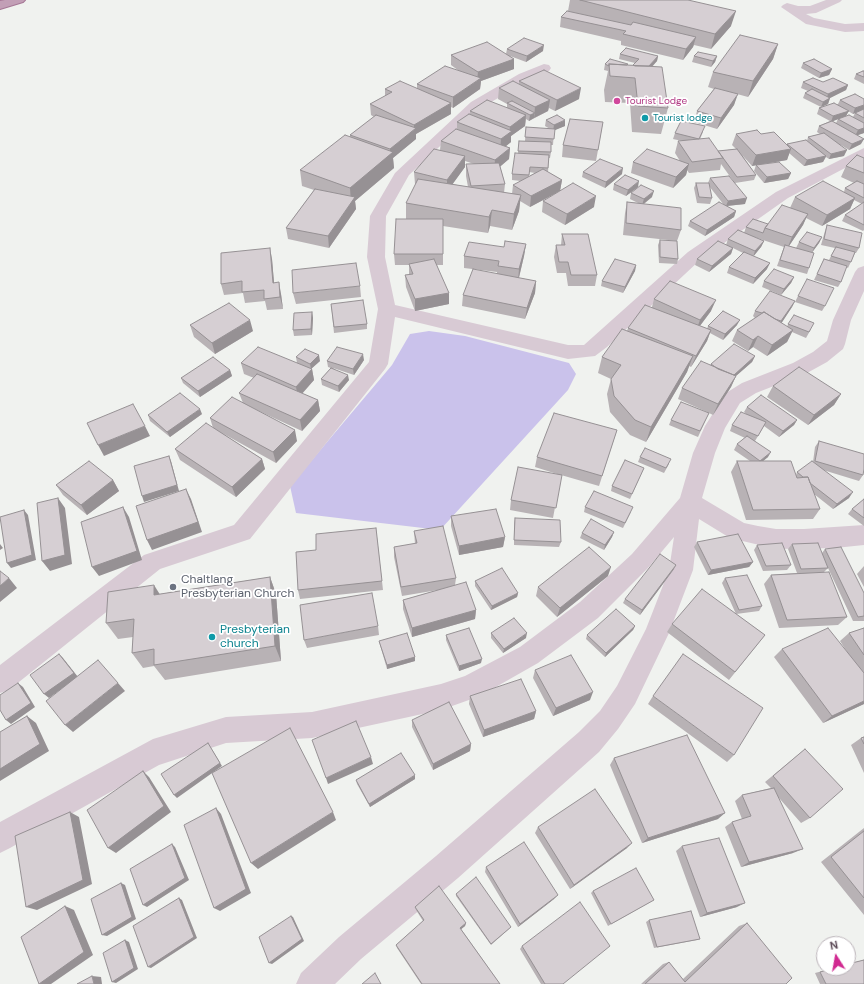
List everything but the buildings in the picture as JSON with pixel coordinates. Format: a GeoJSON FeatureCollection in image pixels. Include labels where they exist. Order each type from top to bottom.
{"type":"FeatureCollection","features":[{"type":"Feature","properties":{"kind":"highway"},"geometry":{"type":"LineString","coordinates":[[0,6],[19,0]]}},
{"type":"Feature","properties":{"kind":"street"},"geometry":{"type":"LineString","coordinates":[[785,3],[798,10],[812,10],[836,0]]}},
{"type":"Feature","properties":{"kind":"street"},"geometry":{"type":"LineString","coordinates":[[785,3],[810,21],[845,28],[864,27]]}},
{"type":"Feature","properties":{"kind":"street"},"geometry":{"type":"LineString","coordinates":[[0,681],[152,562],[242,532],[378,364],[387,309],[376,257],[378,216],[403,173],[476,105],[524,77],[544,68]]}},
{"type":"Feature","properties":{"kind":"street"},"geometry":{"type":"LineString","coordinates":[[387,309],[568,352],[588,351],[600,342],[694,256],[782,195],[864,152]]}},
{"type":"Feature","properties":{"kind":"street"},"geometry":{"type":"LineString","coordinates":[[312,984],[350,948],[447,867],[589,742],[609,720],[626,695],[657,633],[681,570],[690,502],[704,452],[715,426],[733,398],[749,388],[800,368],[820,357],[836,344],[842,320],[864,272]]}},
{"type":"Feature","properties":{"kind":"street"},"geometry":{"type":"LineString","coordinates":[[690,502],[738,531],[764,537],[776,539],[804,539],[864,535]]}},
{"type":"Feature","properties":{"kind":"street"},"geometry":{"type":"LineString","coordinates":[[0,838],[153,753],[226,730],[312,725],[440,698],[471,687],[529,655],[589,610],[640,561],[690,502]]}},
{"type":"Feature","properties":{"kind":"shaded area"},"geometry":{"type":"Polygon","coordinates":[[[429,331],[465,336],[569,363],[576,374],[568,390],[440,530],[296,513],[290,486],[392,365],[410,334],[429,331]]]}},
{"type":"Feature","properties":{"kind":"place","name":"Tourist Lodge"},"geometry":{"type":"Point","coordinates":[617,101]}},
{"type":"Feature","properties":{"kind":"place","name":"Tourist lodge"},"geometry":{"type":"Point","coordinates":[645,118]}},
{"type":"Feature","properties":{"kind":"place","name":"Chaltlang Presbyterian Church"},"geometry":{"type":"Point","coordinates":[173,587]}},
{"type":"Feature","properties":{"kind":"place","name":"Presbyterian church"},"geometry":{"type":"Point","coordinates":[212,637]}}]}
